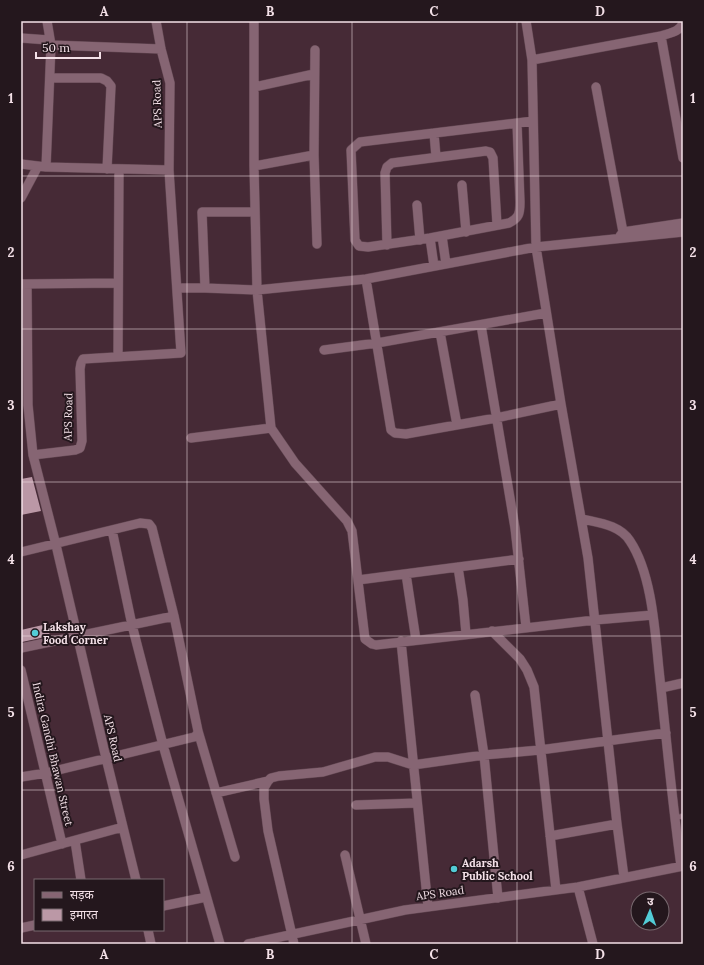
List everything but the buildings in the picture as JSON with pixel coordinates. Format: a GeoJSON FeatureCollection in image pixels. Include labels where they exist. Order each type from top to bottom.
{"type":"FeatureCollection","features":[{"type":"Feature","properties":{"kind":"street"},"geometry":{"type":"LineString","coordinates":[[21,198],[42,166],[50,78],[50,42],[47,21]]}},
{"type":"Feature","properties":{"kind":"street","name":"APS Road"},"geometry":{"type":"LineString","coordinates":[[136,879],[33,455],[75,450],[80,448],[82,441],[81,363],[83,358],[181,353],[169,170],[170,83],[161,49],[156,21]]}},
{"type":"Feature","properties":{"kind":"street"},"geometry":{"type":"LineString","coordinates":[[254,21],[256,290],[271,428],[295,463],[347,521],[352,530],[365,639],[376,645],[526,627],[653,615]]}},
{"type":"Feature","properties":{"kind":"street"},"geometry":{"type":"LineString","coordinates":[[526,21],[532,60],[536,247],[561,404],[582,519],[624,878]]}},
{"type":"Feature","properties":{"kind":"street"},"geometry":{"type":"LineString","coordinates":[[532,60],[661,36],[675,32],[682,27],[683,23]]}},
{"type":"Feature","properties":{"kind":"street"},"geometry":{"type":"LineString","coordinates":[[661,36],[682,138],[683,158]]}},
{"type":"Feature","properties":{"kind":"street"},"geometry":{"type":"LineString","coordinates":[[21,38],[50,42],[161,49]]}},
{"type":"Feature","properties":{"kind":"street"},"geometry":{"type":"LineString","coordinates":[[315,50],[314,155],[318,244]]}},
{"type":"Feature","properties":{"kind":"street"},"geometry":{"type":"LineString","coordinates":[[254,87],[314,74]]}},
{"type":"Feature","properties":{"kind":"street"},"geometry":{"type":"LineString","coordinates":[[50,78],[101,78],[107,81],[111,86],[107,169]]}},
{"type":"Feature","properties":{"kind":"street"},"geometry":{"type":"LineString","coordinates":[[596,87],[620,235]]}},
{"type":"Feature","properties":{"kind":"street"},"geometry":{"type":"LineString","coordinates":[[517,123],[520,212],[517,219],[509,223],[420,240],[368,247],[359,246],[355,240],[351,150],[360,142],[434,133],[517,123],[534,121]]}},
{"type":"Feature","properties":{"kind":"street"},"geometry":{"type":"LineString","coordinates":[[434,133],[436,157]]}},
{"type":"Feature","properties":{"kind":"street"},"geometry":{"type":"LineString","coordinates":[[387,245],[385,173],[387,167],[392,163],[486,151],[490,152],[493,158],[498,225]]}},
{"type":"Feature","properties":{"kind":"street"},"geometry":{"type":"LineString","coordinates":[[254,166],[314,155]]}},
{"type":"Feature","properties":{"kind":"street"},"geometry":{"type":"LineString","coordinates":[[21,164],[119,170],[169,170]]}},
{"type":"Feature","properties":{"kind":"street"},"geometry":{"type":"LineString","coordinates":[[519,168],[534,167]]}},
{"type":"Feature","properties":{"kind":"street"},"geometry":{"type":"LineString","coordinates":[[118,357],[119,170]]}},
{"type":"Feature","properties":{"kind":"street"},"geometry":{"type":"LineString","coordinates":[[462,185],[466,232]]}},
{"type":"Feature","properties":{"kind":"street"},"geometry":{"type":"LineString","coordinates":[[417,205],[420,240]]}},
{"type":"Feature","properties":{"kind":"street"},"geometry":{"type":"LineString","coordinates":[[205,288],[202,212],[255,212]]}},
{"type":"Feature","properties":{"kind":"street"},"geometry":{"type":"LineString","coordinates":[[177,288],[256,290],[366,279],[536,247],[620,235],[683,223]]}},
{"type":"Feature","properties":{"kind":"street"},"geometry":{"type":"LineString","coordinates":[[620,235],[631,238],[683,232]]}},
{"type":"Feature","properties":{"kind":"street"},"geometry":{"type":"LineString","coordinates":[[442,236],[446,264]]}},
{"type":"Feature","properties":{"kind":"street"},"geometry":{"type":"LineString","coordinates":[[430,238],[434,266]]}},
{"type":"Feature","properties":{"kind":"street"},"geometry":{"type":"LineString","coordinates":[[366,279],[391,430],[395,433],[406,434],[496,418],[561,404]]}},
{"type":"Feature","properties":{"kind":"street"},"geometry":{"type":"LineString","coordinates":[[33,455],[28,405],[24,284],[118,283]]}},
{"type":"Feature","properties":{"kind":"street"},"geometry":{"type":"LineString","coordinates":[[324,350],[377,343],[546,314]]}},
{"type":"Feature","properties":{"kind":"street"},"geometry":{"type":"LineString","coordinates":[[481,325],[515,528],[526,627]]}},
{"type":"Feature","properties":{"kind":"street"},"geometry":{"type":"LineString","coordinates":[[440,332],[457,425]]}},
{"type":"Feature","properties":{"kind":"street"},"geometry":{"type":"LineString","coordinates":[[191,438],[271,428]]}},
{"type":"Feature","properties":{"kind":"street"},"geometry":{"type":"LineString","coordinates":[[582,519],[609,525],[618,530],[629,540],[644,573],[653,615],[666,733],[679,817],[682,866]]}},
{"type":"Feature","properties":{"kind":"street"},"geometry":{"type":"LineString","coordinates":[[21,552],[56,545],[140,523],[149,524],[152,528],[174,616],[198,731],[235,857]]}},
{"type":"Feature","properties":{"kind":"street"},"geometry":{"type":"LineString","coordinates":[[112,530],[132,625],[163,745],[220,944]]}},
{"type":"Feature","properties":{"kind":"street"},"geometry":{"type":"LineString","coordinates":[[358,580],[519,559]]}},
{"type":"Feature","properties":{"kind":"street"},"geometry":{"type":"LineString","coordinates":[[458,567],[466,634]]}},
{"type":"Feature","properties":{"kind":"street"},"geometry":{"type":"LineString","coordinates":[[406,574],[416,640]]}},
{"type":"Feature","properties":{"kind":"street"},"geometry":{"type":"LineString","coordinates":[[21,648],[174,616]]}},
{"type":"Feature","properties":{"kind":"street"},"geometry":{"type":"LineString","coordinates":[[492,631],[520,659],[527,670],[534,687],[556,890]]}},
{"type":"Feature","properties":{"kind":"street"},"geometry":{"type":"LineString","coordinates":[[401,641],[428,907]]}},
{"type":"Feature","properties":{"kind":"street","name":"Indira Gandhi Bhawan Street"},"geometry":{"type":"LineString","coordinates":[[21,670],[62,844]]}},
{"type":"Feature","properties":{"kind":"street"},"geometry":{"type":"LineString","coordinates":[[661,688],[683,684]]}},
{"type":"Feature","properties":{"kind":"street"},"geometry":{"type":"LineString","coordinates":[[475,695],[484,755],[498,898]]}},
{"type":"Feature","properties":{"kind":"street"},"geometry":{"type":"LineString","coordinates":[[21,777],[46,773],[194,737],[197,735],[198,731]]}},
{"type":"Feature","properties":{"kind":"street"},"geometry":{"type":"LineString","coordinates":[[216,793],[268,781],[271,778],[279,776],[323,772],[375,757],[388,757],[413,765],[666,733]]}},
{"type":"Feature","properties":{"kind":"street"},"geometry":{"type":"LineString","coordinates":[[268,781],[264,788],[268,831],[293,940]]}},
{"type":"Feature","properties":{"kind":"street"},"geometry":{"type":"LineString","coordinates":[[356,805],[417,803]]}},
{"type":"Feature","properties":{"kind":"street"},"geometry":{"type":"LineString","coordinates":[[550,836],[617,824]]}},
{"type":"Feature","properties":{"kind":"street"},"geometry":{"type":"LineString","coordinates":[[21,855],[123,827]]}},
{"type":"Feature","properties":{"kind":"street"},"geometry":{"type":"LineString","coordinates":[[75,841],[81,879]]}},
{"type":"Feature","properties":{"kind":"street"},"geometry":{"type":"LineString","coordinates":[[345,855],[366,944]]}},
{"type":"Feature","properties":{"kind":"street","name":"APS Road"},"geometry":{"type":"LineString","coordinates":[[248,944],[293,940],[361,920],[405,910],[578,887],[682,866]]}},
{"type":"Feature","properties":{"kind":"street"},"geometry":{"type":"LineString","coordinates":[[578,887],[593,944]]}},
{"type":"Feature","properties":{"kind":"street"},"geometry":{"type":"LineString","coordinates":[[164,906],[206,897]]}},
{"type":"Feature","properties":{"kind":"street"},"geometry":{"type":"LineString","coordinates":[[21,928],[34,925]]}},
{"type":"Feature","properties":{"kind":"street"},"geometry":{"type":"LineString","coordinates":[[148,931],[151,944]]}},
{"type":"Feature","properties":{"kind":"place","name":"Lakshay Food Corner"},"geometry":{"type":"Point","coordinates":[35,633]}},
{"type":"Feature","properties":{"kind":"place","name":"Adarsh Public School"},"geometry":{"type":"Point","coordinates":[454,869]}}]}
